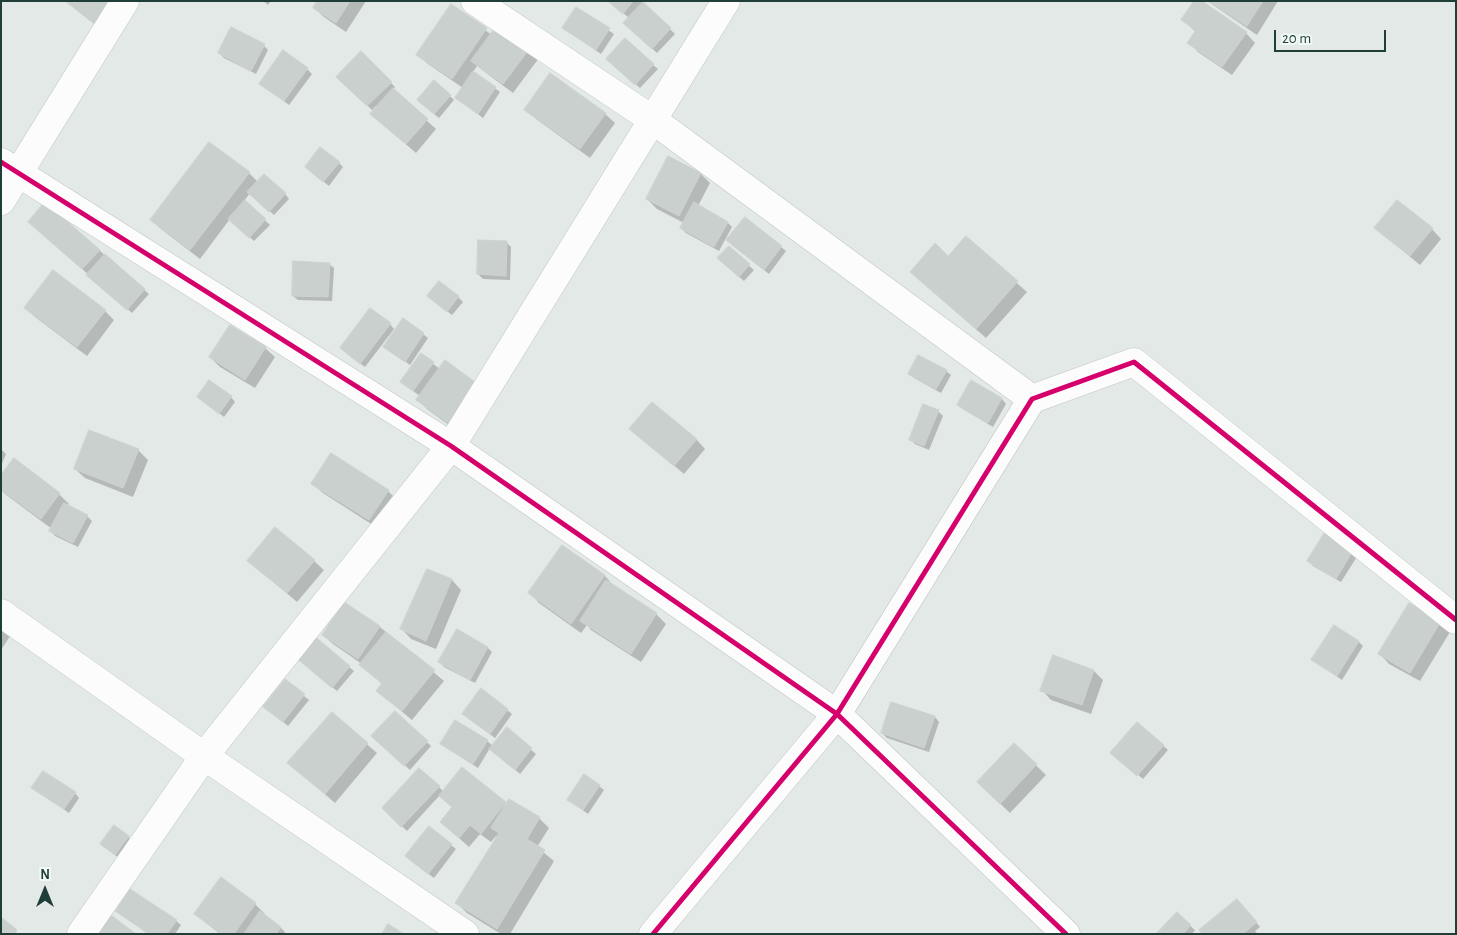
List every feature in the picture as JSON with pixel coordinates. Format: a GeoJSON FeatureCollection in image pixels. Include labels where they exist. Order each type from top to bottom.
{"type":"FeatureCollection","features":[{"type":"Feature","properties":{"kind":"street"},"geometry":{"type":"LineString","coordinates":[[1,201],[10,168],[125,1]]}},
{"type":"Feature","properties":{"kind":"street"},"geometry":{"type":"LineString","coordinates":[[475,1],[653,120],[1032,399]]}},
{"type":"Feature","properties":{"kind":"street"},"geometry":{"type":"LineString","coordinates":[[81,934],[205,755],[451,446],[726,1]]}},
{"type":"Feature","properties":{"kind":"street"},"geometry":{"type":"LineString","coordinates":[[10,168],[451,446],[837,714],[1066,934]]}},
{"type":"Feature","properties":{"kind":"street"},"geometry":{"type":"LineString","coordinates":[[653,934],[837,714],[1032,399],[1134,362],[1456,620]]}},
{"type":"Feature","properties":{"kind":"street"},"geometry":{"type":"LineString","coordinates":[[1,613],[466,934]]}},
{"type":"Feature","properties":{"kind":"building"},"geometry":{"type":"Polygon","coordinates":[[[66,1],[116,1],[97,25],[66,1]]]}},
{"type":"Feature","properties":{"kind":"building"},"geometry":{"type":"Polygon","coordinates":[[[317,1],[350,1],[336,23],[313,8],[317,1]]]}},
{"type":"Feature","properties":{"kind":"building"},"geometry":{"type":"Polygon","coordinates":[[[608,1],[633,1],[623,14],[608,1]]]}},
{"type":"Feature","properties":{"kind":"building"},"geometry":{"type":"Polygon","coordinates":[[[1194,1],[1202,1],[1247,32],[1222,67],[1187,43],[1196,30],[1181,20],[1194,1]]]}},
{"type":"Feature","properties":{"kind":"building"},"geometry":{"type":"Polygon","coordinates":[[[1208,1],[1263,1],[1247,26],[1208,1]]]}},
{"type":"Feature","properties":{"kind":"building"},"geometry":{"type":"Polygon","coordinates":[[[643,2],[671,28],[652,49],[623,23],[643,2]]]}},
{"type":"Feature","properties":{"kind":"building"},"geometry":{"type":"Polygon","coordinates":[[[451,4],[487,28],[452,79],[416,55],[451,4]]]}},
{"type":"Feature","properties":{"kind":"building"},"geometry":{"type":"Polygon","coordinates":[[[576,7],[610,28],[596,50],[562,28],[576,7]]]}},
{"type":"Feature","properties":{"kind":"building"},"geometry":{"type":"Polygon","coordinates":[[[498,24],[530,48],[503,84],[471,61],[498,24]]]}},
{"type":"Feature","properties":{"kind":"building"},"geometry":{"type":"Polygon","coordinates":[[[231,27],[265,44],[251,71],[218,53],[231,27]]]}},
{"type":"Feature","properties":{"kind":"building"},"geometry":{"type":"Polygon","coordinates":[[[625,38],[654,64],[635,85],[606,59],[625,38]]]}},
{"type":"Feature","properties":{"kind":"building"},"geometry":{"type":"Polygon","coordinates":[[[283,50],[308,68],[284,101],[259,84],[283,50]]]}},
{"type":"Feature","properties":{"kind":"building"},"geometry":{"type":"Polygon","coordinates":[[[361,51],[392,82],[367,106],[336,77],[361,51]]]}},
{"type":"Feature","properties":{"kind":"building"},"geometry":{"type":"Polygon","coordinates":[[[473,71],[496,87],[478,114],[455,98],[473,71]]]}},
{"type":"Feature","properties":{"kind":"building"},"geometry":{"type":"Polygon","coordinates":[[[550,73],[606,113],[580,149],[524,110],[550,73]]]}},
{"type":"Feature","properties":{"kind":"building"},"geometry":{"type":"Polygon","coordinates":[[[434,80],[451,95],[434,114],[417,100],[434,80]]]}},
{"type":"Feature","properties":{"kind":"building"},"geometry":{"type":"Polygon","coordinates":[[[393,88],[428,119],[406,144],[370,114],[393,88]]]}},
{"type":"Feature","properties":{"kind":"building"},"geometry":{"type":"Polygon","coordinates":[[[209,142],[250,172],[190,250],[150,220],[209,142]]]}},
{"type":"Feature","properties":{"kind":"building"},"geometry":{"type":"Polygon","coordinates":[[[320,147],[340,162],[323,182],[305,167],[320,147]]]}},
{"type":"Feature","properties":{"kind":"building"},"geometry":{"type":"Polygon","coordinates":[[[668,156],[701,173],[679,216],[646,199],[668,156]]]}},
{"type":"Feature","properties":{"kind":"building"},"geometry":{"type":"Polygon","coordinates":[[[264,174],[286,193],[269,212],[247,192],[264,174]]]}},
{"type":"Feature","properties":{"kind":"building"},"geometry":{"type":"Polygon","coordinates":[[[245,200],[266,219],[249,238],[228,219],[245,200]]]}},
{"type":"Feature","properties":{"kind":"building"},"geometry":{"type":"Polygon","coordinates":[[[1397,200],[1433,228],[1410,256],[1374,228],[1397,200]]]}},
{"type":"Feature","properties":{"kind":"building"},"geometry":{"type":"Polygon","coordinates":[[[45,202],[100,250],[82,269],[28,222],[45,202]]]}},
{"type":"Feature","properties":{"kind":"building"},"geometry":{"type":"Polygon","coordinates":[[[694,202],[728,222],[714,247],[680,228],[694,202]]]}},
{"type":"Feature","properties":{"kind":"building"},"geometry":{"type":"Polygon","coordinates":[[[745,217],[782,246],[764,270],[726,240],[745,217]]]}},
{"type":"Feature","properties":{"kind":"building"},"geometry":{"type":"Polygon","coordinates":[[[966,236],[1018,281],[976,329],[910,272],[935,243],[948,256],[966,236]]]}},
{"type":"Feature","properties":{"kind":"building"},"geometry":{"type":"Polygon","coordinates":[[[478,240],[507,241],[506,276],[477,274],[478,240]]]}},
{"type":"Feature","properties":{"kind":"building"},"geometry":{"type":"Polygon","coordinates":[[[729,246],[750,264],[739,277],[717,258],[729,246]]]}},
{"type":"Feature","properties":{"kind":"building"},"geometry":{"type":"Polygon","coordinates":[[[105,254],[145,289],[127,310],[86,275],[105,254]]]}},
{"type":"Feature","properties":{"kind":"building"},"geometry":{"type":"Polygon","coordinates":[[[293,261],[330,263],[328,297],[292,296],[293,261]]]}},
{"type":"Feature","properties":{"kind":"building"},"geometry":{"type":"Polygon","coordinates":[[[53,270],[106,310],[77,347],[24,308],[53,270]]]}},
{"type":"Feature","properties":{"kind":"building"},"geometry":{"type":"Polygon","coordinates":[[[439,281],[459,296],[447,312],[427,296],[439,281]]]}},
{"type":"Feature","properties":{"kind":"building"},"geometry":{"type":"Polygon","coordinates":[[[370,308],[391,323],[360,364],[340,348],[370,308]]]}},
{"type":"Feature","properties":{"kind":"building"},"geometry":{"type":"Polygon","coordinates":[[[403,318],[424,333],[405,362],[383,347],[403,318]]]}},
{"type":"Feature","properties":{"kind":"building"},"geometry":{"type":"Polygon","coordinates":[[[230,325],[266,347],[245,380],[209,357],[230,325]]]}},
{"type":"Feature","properties":{"kind":"building"},"geometry":{"type":"Polygon","coordinates":[[[421,353],[434,362],[413,391],[400,382],[421,353]]]}},
{"type":"Feature","properties":{"kind":"building"},"geometry":{"type":"Polygon","coordinates":[[[918,355],[947,370],[936,389],[908,374],[918,355]]]}},
{"type":"Feature","properties":{"kind":"building"},"geometry":{"type":"Polygon","coordinates":[[[445,360],[479,385],[451,425],[416,400],[445,360]]]}},
{"type":"Feature","properties":{"kind":"building"},"geometry":{"type":"Polygon","coordinates":[[[209,380],[232,396],[219,414],[197,397],[209,380]]]}},
{"type":"Feature","properties":{"kind":"building"},"geometry":{"type":"Polygon","coordinates":[[[971,380],[1002,398],[988,423],[957,405],[971,380]]]}},
{"type":"Feature","properties":{"kind":"building"},"geometry":{"type":"Polygon","coordinates":[[[652,402],[697,439],[674,466],[629,429],[652,402]]]}},
{"type":"Feature","properties":{"kind":"building"},"geometry":{"type":"Polygon","coordinates":[[[923,404],[939,410],[924,446],[909,440],[923,404]]]}},
{"type":"Feature","properties":{"kind":"building"},"geometry":{"type":"Polygon","coordinates":[[[89,430],[139,449],[123,488],[74,469],[89,430]]]}},
{"type":"Feature","properties":{"kind":"building"},"geometry":{"type":"Polygon","coordinates":[[[331,453],[389,490],[369,520],[311,484],[331,453]]]}},
{"type":"Feature","properties":{"kind":"building"},"geometry":{"type":"Polygon","coordinates":[[[14,458],[60,493],[41,519],[1,490],[1,475],[14,458]]]}},
{"type":"Feature","properties":{"kind":"building"},"geometry":{"type":"Polygon","coordinates":[[[64,503],[88,515],[73,543],[49,531],[64,503]]]}},
{"type":"Feature","properties":{"kind":"building"},"geometry":{"type":"Polygon","coordinates":[[[275,527],[315,560],[287,593],[247,561],[275,527]]]}},
{"type":"Feature","properties":{"kind":"building"},"geometry":{"type":"Polygon","coordinates":[[[1325,532],[1354,549],[1336,579],[1307,561],[1325,532]]]}},
{"type":"Feature","properties":{"kind":"building"},"geometry":{"type":"Polygon","coordinates":[[[562,545],[605,575],[571,624],[528,593],[562,545]]]}},
{"type":"Feature","properties":{"kind":"building"},"geometry":{"type":"Polygon","coordinates":[[[427,569],[452,579],[426,641],[400,629],[427,569]]]}},
{"type":"Feature","properties":{"kind":"building"},"geometry":{"type":"Polygon","coordinates":[[[606,580],[657,613],[631,654],[580,621],[606,580]]]}},
{"type":"Feature","properties":{"kind":"building"},"geometry":{"type":"Polygon","coordinates":[[[344,602],[380,626],[358,659],[322,635],[344,602]]]}},
{"type":"Feature","properties":{"kind":"building"},"geometry":{"type":"Polygon","coordinates":[[[1409,603],[1441,621],[1410,673],[1378,654],[1409,603]]]}},
{"type":"Feature","properties":{"kind":"building"},"geometry":{"type":"Polygon","coordinates":[[[1334,625],[1359,641],[1337,676],[1311,660],[1334,625]]]}},
{"type":"Feature","properties":{"kind":"building"},"geometry":{"type":"Polygon","coordinates":[[[457,629],[488,647],[470,680],[438,662],[457,629]]]}},
{"type":"Feature","properties":{"kind":"building"},"geometry":{"type":"Polygon","coordinates":[[[386,632],[435,670],[402,711],[376,691],[382,683],[359,665],[386,632]]]}},
{"type":"Feature","properties":{"kind":"building"},"geometry":{"type":"Polygon","coordinates":[[[312,634],[350,666],[332,688],[294,656],[312,634]]]}},
{"type":"Feature","properties":{"kind":"building"},"geometry":{"type":"Polygon","coordinates":[[[1053,655],[1094,670],[1082,705],[1040,691],[1053,655]]]}},
{"type":"Feature","properties":{"kind":"building"},"geometry":{"type":"Polygon","coordinates":[[[285,679],[305,694],[283,722],[263,707],[285,679]]]}},
{"type":"Feature","properties":{"kind":"building"},"geometry":{"type":"Polygon","coordinates":[[[481,688],[508,709],[490,734],[462,714],[481,688]]]}},
{"type":"Feature","properties":{"kind":"building"},"geometry":{"type":"Polygon","coordinates":[[[891,702],[935,716],[924,748],[881,733],[891,702]]]}},
{"type":"Feature","properties":{"kind":"building"},"geometry":{"type":"Polygon","coordinates":[[[395,711],[428,741],[404,766],[371,736],[395,711]]]}},
{"type":"Feature","properties":{"kind":"building"},"geometry":{"type":"Polygon","coordinates":[[[332,712],[368,743],[325,794],[287,763],[332,712]]]}},
{"type":"Feature","properties":{"kind":"building"},"geometry":{"type":"Polygon","coordinates":[[[455,720],[488,740],[473,764],[440,744],[455,720]]]}},
{"type":"Feature","properties":{"kind":"building"},"geometry":{"type":"Polygon","coordinates":[[[1137,722],[1164,745],[1137,776],[1110,753],[1137,722]]]}},
{"type":"Feature","properties":{"kind":"building"},"geometry":{"type":"Polygon","coordinates":[[[507,727],[532,748],[515,770],[489,749],[507,727]]]}},
{"type":"Feature","properties":{"kind":"building"},"geometry":{"type":"Polygon","coordinates":[[[1014,743],[1037,764],[1000,804],[977,782],[1014,743]]]}},
{"type":"Feature","properties":{"kind":"building"},"geometry":{"type":"Polygon","coordinates":[[[462,767],[506,802],[481,834],[470,825],[459,838],[440,822],[452,807],[439,796],[462,767]]]}},
{"type":"Feature","properties":{"kind":"building"},"geometry":{"type":"Polygon","coordinates":[[[419,768],[440,786],[401,827],[382,808],[419,768]]]}},
{"type":"Feature","properties":{"kind":"building"},"geometry":{"type":"Polygon","coordinates":[[[43,771],[76,792],[64,809],[31,788],[43,771]]]}},
{"type":"Feature","properties":{"kind":"building"},"geometry":{"type":"Polygon","coordinates":[[[584,774],[600,785],[583,810],[567,800],[584,774]]]}},
{"type":"Feature","properties":{"kind":"building"},"geometry":{"type":"Polygon","coordinates":[[[509,799],[540,817],[527,839],[545,850],[497,929],[455,903],[499,833],[491,828],[509,799]]]}},
{"type":"Feature","properties":{"kind":"building"},"geometry":{"type":"Polygon","coordinates":[[[114,825],[129,836],[115,855],[100,844],[114,825]]]}},
{"type":"Feature","properties":{"kind":"building"},"geometry":{"type":"Polygon","coordinates":[[[429,826],[452,844],[428,874],[405,856],[429,826]]]}},
{"type":"Feature","properties":{"kind":"building"},"geometry":{"type":"Polygon","coordinates":[[[221,877],[256,903],[234,934],[222,934],[194,914],[221,877]]]}},
{"type":"Feature","properties":{"kind":"building"},"geometry":{"type":"Polygon","coordinates":[[[130,889],[177,920],[167,934],[149,934],[115,911],[130,889]]]}},
{"type":"Feature","properties":{"kind":"building"},"geometry":{"type":"Polygon","coordinates":[[[1237,899],[1257,922],[1243,934],[1202,934],[1199,930],[1237,899]]]}},
{"type":"Feature","properties":{"kind":"building"},"geometry":{"type":"Polygon","coordinates":[[[260,911],[281,927],[276,934],[244,934],[260,911]]]}},
{"type":"Feature","properties":{"kind":"building"},"geometry":{"type":"Polygon","coordinates":[[[1177,912],[1191,925],[1183,934],[1156,934],[1177,912]]]}},
{"type":"Feature","properties":{"kind":"building"},"geometry":{"type":"Polygon","coordinates":[[[111,915],[136,934],[97,934],[111,915]]]}},
{"type":"Feature","properties":{"kind":"building"},"geometry":{"type":"Polygon","coordinates":[[[1,917],[17,930],[15,934],[1,934],[1,917]]]}},
{"type":"Feature","properties":{"kind":"building"},"geometry":{"type":"Polygon","coordinates":[[[388,924],[404,934],[382,934],[388,924]]]}},
{"type":"Feature","properties":{"kind":"cycle path"},"geometry":{"type":"LineString","coordinates":[[1,162],[451,446],[837,714],[1066,934]]}},
{"type":"Feature","properties":{"kind":"cycle path"},"geometry":{"type":"LineString","coordinates":[[653,934],[837,714],[1032,399],[1134,362],[1456,620]]}}]}
